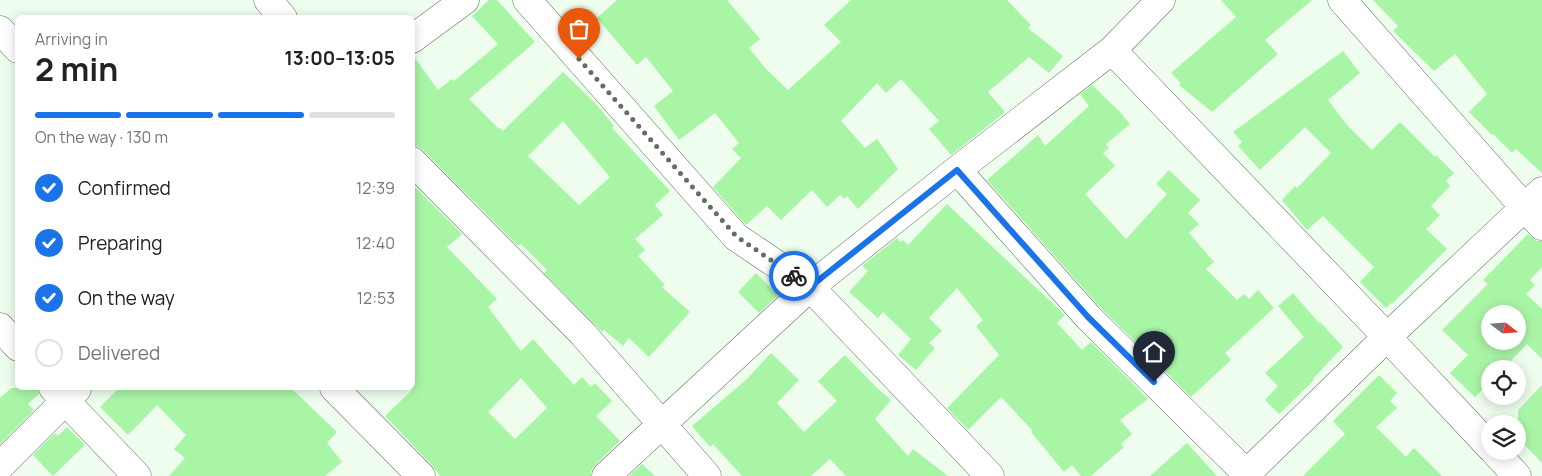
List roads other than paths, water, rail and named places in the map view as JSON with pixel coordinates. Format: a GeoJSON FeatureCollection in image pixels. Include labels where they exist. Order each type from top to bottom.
{"type":"FeatureCollection","features":[{"type":"Feature","properties":{"kind":"street"},"geometry":{"type":"LineString","coordinates":[[268,0],[281,15]]}},
{"type":"Feature","properties":{"kind":"street"},"geometry":{"type":"LineString","coordinates":[[415,36],[465,0]]}},
{"type":"Feature","properties":{"kind":"street"},"geometry":{"type":"LineString","coordinates":[[526,0],[736,236],[810,287],[990,476]]}},
{"type":"Feature","properties":{"kind":"street"},"geometry":{"type":"LineString","coordinates":[[606,476],[810,287],[1112,50],[1161,0]]}},
{"type":"Feature","properties":{"kind":"street"},"geometry":{"type":"LineString","coordinates":[[957,170],[1088,317],[1247,475],[1387,337],[1536,208],[1342,0]]}},
{"type":"Feature","properties":{"kind":"street"},"geometry":{"type":"LineString","coordinates":[[0,30],[15,46]]}},
{"type":"Feature","properties":{"kind":"street"},"geometry":{"type":"LineString","coordinates":[[1112,50],[1481,437]]}},
{"type":"Feature","properties":{"kind":"street"},"geometry":{"type":"LineString","coordinates":[[415,164],[582,333],[707,476]]}},
{"type":"Feature","properties":{"kind":"street"},"geometry":{"type":"LineString","coordinates":[[0,327],[15,344]]}},
{"type":"Feature","properties":{"kind":"street"},"geometry":{"type":"LineString","coordinates":[[336,390],[421,476]]}},
{"type":"Feature","properties":{"kind":"street"},"geometry":{"type":"LineString","coordinates":[[0,466],[66,392],[137,476]]}},
{"type":"Feature","properties":{"kind":"street"},"geometry":{"type":"LineString","coordinates":[[1502,460],[1517,476]]}}]}
